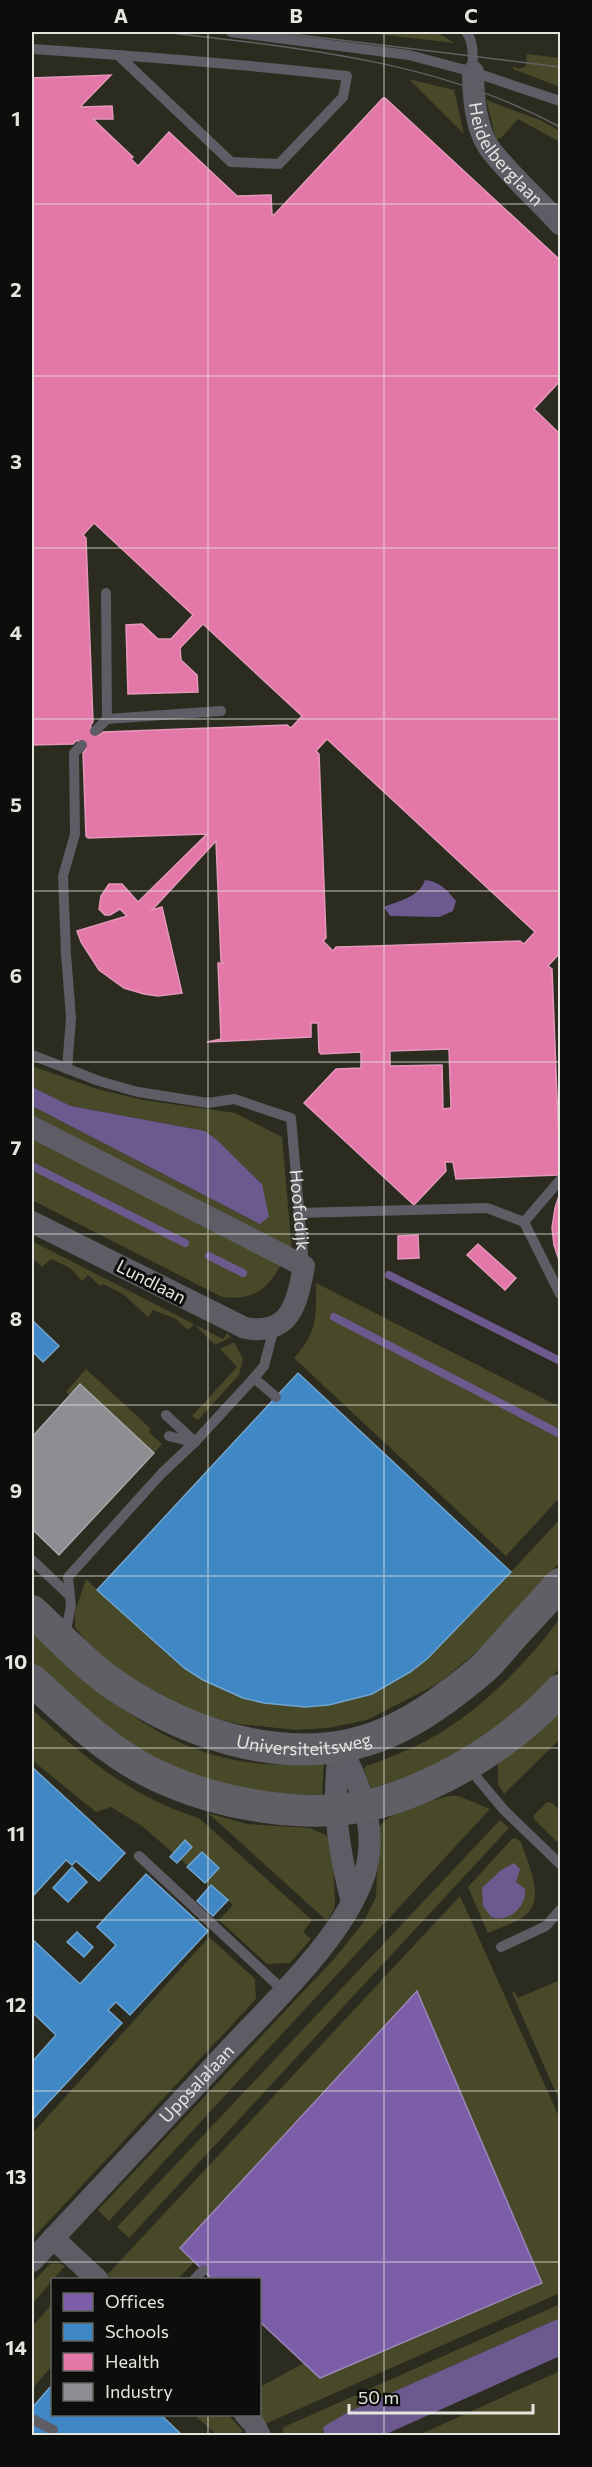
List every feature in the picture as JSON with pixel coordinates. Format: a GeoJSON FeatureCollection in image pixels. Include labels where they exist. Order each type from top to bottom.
{"type":"FeatureCollection","features":[{"type":"Feature","properties":{"kind":"main road","name":"Universiteitsweg"},"geometry":{"type":"LineString","coordinates":[[32,1611],[108,1680],[181,1724],[223,1738],[262,1746],[296,1749],[340,1747],[395,1729],[418,1716],[481,1670],[561,1584]]}},
{"type":"Feature","properties":{"kind":"main road"},"geometry":{"type":"LineString","coordinates":[[32,1680],[91,1733],[123,1756],[157,1776],[207,1796],[262,1807],[351,1807],[383,1802],[428,1785],[486,1753],[545,1706],[561,1690]]}},
{"type":"Feature","properties":{"kind":"street","name":"Heidelberglaan"},"geometry":{"type":"LineString","coordinates":[[473,72],[473,96],[477,117],[488,147],[561,224]]}},
{"type":"Feature","properties":{"kind":"street","name":"Hoofddijk"},"geometry":{"type":"LineString","coordinates":[[32,1127],[304,1266]]}},
{"type":"Feature","properties":{"kind":"street","name":"Lundlaan"},"geometry":{"type":"LineString","coordinates":[[32,1222],[226,1320],[247,1328],[261,1330],[274,1328]]}},
{"type":"Feature","properties":{"kind":"street"},"geometry":{"type":"LineString","coordinates":[[274,1328],[284,1321],[292,1309],[298,1296],[304,1266]]}},
{"type":"Feature","properties":{"kind":"street"},"geometry":{"type":"LineString","coordinates":[[32,1593],[64,1641]]}},
{"type":"Feature","properties":{"kind":"street","name":"Uppsalalaan"},"geometry":{"type":"LineString","coordinates":[[32,2261],[284,1991],[336,1931],[365,1873],[368,1856],[351,1807],[335,1780],[340,1747]]}},
{"type":"Feature","properties":{"kind":"street","name":"Uppsalalaan"},"geometry":{"type":"LineString","coordinates":[[340,1747],[352,1768],[351,1807],[342,1863],[352,1902]]}},
{"type":"Feature","properties":{"kind":"street"},"geometry":{"type":"LineString","coordinates":[[53,2238],[96,2278]]}},
{"type":"Feature","properties":{"kind":"street"},"geometry":{"type":"LineString","coordinates":[[245,2416],[254,2424],[260,2436]]}},
{"type":"Feature","properties":{"kind":"lane","name":"Heidelberglaan"},"geometry":{"type":"LineString","coordinates":[[231,32],[409,55],[473,72],[561,101]]}},
{"type":"Feature","properties":{"kind":"lane","name":"Heidelberglaan"},"geometry":{"type":"LineString","coordinates":[[466,32],[470,36],[473,72]]}},
{"type":"Feature","properties":{"kind":"lane"},"geometry":{"type":"LineString","coordinates":[[32,49],[118,55],[347,76],[343,97],[279,164],[231,162],[118,55]]}},
{"type":"Feature","properties":{"kind":"lane"},"geometry":{"type":"LineString","coordinates":[[106,593],[107,719]]}},
{"type":"Feature","properties":{"kind":"lane"},"geometry":{"type":"LineString","coordinates":[[95,731],[107,719],[221,711]]}},
{"type":"Feature","properties":{"kind":"lane"},"geometry":{"type":"LineString","coordinates":[[67,1069],[71,1018],[63,876],[75,834],[74,753],[82,745]]}},
{"type":"Feature","properties":{"kind":"lane","name":"Hoofddijk"},"geometry":{"type":"LineString","coordinates":[[32,1055],[99,1081],[138,1092],[208,1103],[234,1099],[291,1118],[304,1266]]}},
{"type":"Feature","properties":{"kind":"lane"},"geometry":{"type":"LineString","coordinates":[[524,1222],[561,1180]]}},
{"type":"Feature","properties":{"kind":"lane"},"geometry":{"type":"LineString","coordinates":[[298,1213],[486,1208],[524,1222],[561,1294]]}},
{"type":"Feature","properties":{"kind":"lane"},"geometry":{"type":"LineString","coordinates":[[64,1641],[70,1606],[68,1577],[162,1473],[195,1442],[264,1366],[274,1328]]}},
{"type":"Feature","properties":{"kind":"lane"},"geometry":{"type":"LineString","coordinates":[[254,1378],[276,1397]]}},
{"type":"Feature","properties":{"kind":"lane"},"geometry":{"type":"LineString","coordinates":[[166,1415],[195,1442]]}},
{"type":"Feature","properties":{"kind":"lane"},"geometry":{"type":"LineString","coordinates":[[169,1436],[195,1442]]}},
{"type":"Feature","properties":{"kind":"lane"},"geometry":{"type":"LineString","coordinates":[[32,1560],[69,1595]]}},
{"type":"Feature","properties":{"kind":"lane"},"geometry":{"type":"LineString","coordinates":[[466,1764],[504,1810],[561,1864]]}},
{"type":"Feature","properties":{"kind":"lane"},"geometry":{"type":"LineString","coordinates":[[139,1856],[284,1991]]}},
{"type":"Feature","properties":{"kind":"lane"},"geometry":{"type":"LineString","coordinates":[[501,1947],[546,1926],[561,1910]]}},
{"type":"Feature","properties":{"kind":"lane"},"geometry":{"type":"LineString","coordinates":[[196,2278],[203,2270]]}},
{"type":"Feature","properties":{"kind":"lane"},"geometry":{"type":"LineString","coordinates":[[32,2419],[53,2430]]}},
{"type":"Feature","properties":{"kind":"shaded area"},"geometry":{"type":"Polygon","coordinates":[[[32,32],[560,32],[560,2435],[32,2436],[32,32]]]}},
{"type":"Feature","properties":{"kind":"shaded area"},"geometry":{"type":"Polygon","coordinates":[[[425,880],[439,884],[449,893],[456,901],[453,911],[439,917],[390,916],[384,907],[414,894],[425,880]]]}},
{"type":"Feature","properties":{"kind":"shaded area"},"geometry":{"type":"Polygon","coordinates":[[[32,1087],[71,1106],[205,1131],[262,1184],[269,1217],[260,1224],[32,1106],[32,1087]]]}},
{"type":"Feature","properties":{"kind":"shaded area"},"geometry":{"type":"Polygon","coordinates":[[[514,1863],[520,1869],[516,1882],[525,1889],[523,1902],[510,1916],[491,1917],[483,1906],[482,1888],[501,1870],[514,1863]]]}},
{"type":"Feature","properties":{"kind":"shaded area"},"geometry":{"type":"Polygon","coordinates":[[[560,2318],[560,2356],[384,2435],[324,2435],[323,2427],[350,2411],[560,2318]]]}},
{"type":"Feature","properties":{"kind":"green space"},"geometry":{"type":"Polygon","coordinates":[[[361,32],[437,32],[454,43],[361,32]]]}},
{"type":"Feature","properties":{"kind":"green space"},"geometry":{"type":"Polygon","coordinates":[[[527,54],[560,58],[560,87],[513,69],[513,66],[519,69],[526,66],[527,54]]]}},
{"type":"Feature","properties":{"kind":"green space"},"geometry":{"type":"Polygon","coordinates":[[[409,79],[454,90],[464,134],[409,79]]]}},
{"type":"Feature","properties":{"kind":"green space"},"geometry":{"type":"Polygon","coordinates":[[[486,100],[540,120],[560,131],[560,142],[518,119],[501,138],[496,139],[486,100]]]}},
{"type":"Feature","properties":{"kind":"green space"},"geometry":{"type":"Polygon","coordinates":[[[32,1066],[97,1089],[143,1100],[235,1113],[282,1137],[292,1251],[32,1119],[32,1106],[260,1224],[262,1184],[205,1131],[71,1106],[32,1087],[32,1066]]]}},
{"type":"Feature","properties":{"kind":"green space"},"geometry":{"type":"Polygon","coordinates":[[[32,1136],[281,1265],[276,1274],[258,1292],[242,1297],[222,1297],[32,1200],[32,1136]]]}},
{"type":"Feature","properties":{"kind":"green space"},"geometry":{"type":"Polygon","coordinates":[[[32,1241],[194,1324],[188,1330],[176,1319],[153,1310],[148,1317],[123,1294],[103,1284],[100,1286],[88,1275],[82,1281],[70,1268],[51,1259],[42,1267],[32,1257],[32,1241]]]}},
{"type":"Feature","properties":{"kind":"green space"},"geometry":{"type":"Polygon","coordinates":[[[316,1283],[560,1407],[560,1497],[506,1556],[294,1358],[312,1331],[316,1305],[316,1283]]]}},
{"type":"Feature","properties":{"kind":"green space"},"geometry":{"type":"Polygon","coordinates":[[[194,1324],[223,1339],[227,1333],[231,1337],[215,1345],[194,1324]]]}},
{"type":"Feature","properties":{"kind":"green space"},"geometry":{"type":"Polygon","coordinates":[[[234,1342],[243,1359],[239,1375],[198,1420],[192,1416],[237,1367],[220,1349],[234,1342]]]}},
{"type":"Feature","properties":{"kind":"green space"},"geometry":{"type":"Polygon","coordinates":[[[86,1369],[151,1429],[149,1432],[162,1444],[154,1453],[81,1384],[70,1395],[66,1392],[86,1369]]]}},
{"type":"Feature","properties":{"kind":"green space"},"geometry":{"type":"Polygon","coordinates":[[[560,1519],[560,1562],[480,1649],[439,1683],[367,1720],[328,1728],[296,1730],[239,1724],[206,1716],[172,1703],[109,1663],[88,1644],[75,1627],[75,1612],[86,1579],[176,1663],[213,1685],[241,1696],[270,1703],[299,1706],[329,1704],[357,1698],[385,1687],[412,1671],[428,1658],[560,1519]]]}},
{"type":"Feature","properties":{"kind":"green space"},"geometry":{"type":"Polygon","coordinates":[[[560,1618],[560,1668],[518,1709],[475,1743],[452,1756],[427,1769],[371,1788],[364,1769],[366,1766],[419,1744],[480,1704],[537,1648],[560,1618]]]}},
{"type":"Feature","properties":{"kind":"green space"},"geometry":{"type":"Polygon","coordinates":[[[32,1632],[97,1689],[129,1713],[163,1734],[198,1750],[236,1760],[278,1765],[324,1762],[322,1794],[280,1793],[239,1788],[199,1777],[160,1762],[127,1743],[93,1717],[32,1664],[32,1632]]]}},
{"type":"Feature","properties":{"kind":"green space"},"geometry":{"type":"Polygon","coordinates":[[[32,1709],[109,1774],[151,1799],[199,1818],[312,1920],[303,1932],[311,1939],[290,1963],[267,1964],[219,1920],[233,1905],[142,1826],[111,1807],[96,1812],[32,1760],[32,1709]]]}},
{"type":"Feature","properties":{"kind":"green space"},"geometry":{"type":"Polygon","coordinates":[[[560,1713],[560,1739],[504,1794],[498,1784],[498,1764],[560,1713]]]}},
{"type":"Feature","properties":{"kind":"green space"},"geometry":{"type":"Polygon","coordinates":[[[448,1796],[459,1796],[490,1809],[109,2221],[98,2210],[334,1959],[363,1923],[376,1897],[379,1828],[384,1821],[400,1811],[448,1796]]]}},
{"type":"Feature","properties":{"kind":"green space"},"geometry":{"type":"Polygon","coordinates":[[[547,1802],[552,1803],[560,1811],[560,1838],[557,1842],[534,1819],[534,1815],[547,1802]]]}},
{"type":"Feature","properties":{"kind":"green space"},"geometry":{"type":"Polygon","coordinates":[[[208,1813],[247,1824],[310,1828],[326,1835],[332,1844],[335,1901],[334,1909],[327,1921],[208,1813]]]}},
{"type":"Feature","properties":{"kind":"green space"},"geometry":{"type":"Polygon","coordinates":[[[500,1820],[509,1828],[129,2238],[117,2227],[500,1820]]]}},
{"type":"Feature","properties":{"kind":"green space"},"geometry":{"type":"Polygon","coordinates":[[[515,1838],[521,1842],[531,1871],[534,1881],[534,1901],[530,1910],[523,1917],[488,1933],[468,1887],[515,1838]]]}},
{"type":"Feature","properties":{"kind":"green space"},"geometry":{"type":"Polygon","coordinates":[[[460,1896],[560,2119],[560,2293],[265,2424],[261,2416],[261,2386],[304,2363],[320,2378],[542,2283],[417,1992],[180,2248],[194,2262],[179,2278],[111,2278],[107,2275],[460,1896]]]}},
{"type":"Feature","properties":{"kind":"green space"},"geometry":{"type":"Polygon","coordinates":[[[209,1937],[255,1979],[256,1999],[32,2239],[32,2134],[209,1937]]]}},
{"type":"Feature","properties":{"kind":"green space"},"geometry":{"type":"Polygon","coordinates":[[[560,1980],[560,2102],[512,1993],[514,1991],[518,1998],[560,1980]]]}},
{"type":"Feature","properties":{"kind":"green space"},"geometry":{"type":"Polygon","coordinates":[[[58,2263],[65,2266],[55,2278],[51,2278],[51,2282],[32,2304],[32,2283],[50,2264],[58,2263]]]}},
{"type":"Feature","properties":{"kind":"green space"},"geometry":{"type":"Polygon","coordinates":[[[560,2304],[560,2318],[350,2411],[322,2432],[324,2435],[281,2436],[284,2427],[560,2304]]]}},
{"type":"Feature","properties":{"kind":"green space"},"geometry":{"type":"Polygon","coordinates":[[[51,2305],[51,2367],[32,2389],[32,2327],[51,2305]]]}},
{"type":"Feature","properties":{"kind":"green space"},"geometry":{"type":"Polygon","coordinates":[[[560,2371],[560,2435],[421,2434],[560,2371]]]}},
{"type":"Feature","properties":{"kind":"green space"},"geometry":{"type":"Polygon","coordinates":[[[195,2416],[229,2416],[243,2431],[237,2435],[217,2435],[195,2416]]]}},
{"type":"Feature","properties":{"kind":"building: Offices"},"geometry":{"type":"Polygon","coordinates":[[[417,1991],[542,2283],[320,2378],[261,2323],[261,2278],[211,2278],[180,2248],[417,1991]]]}},
{"type":"Feature","properties":{"kind":"building: Schools"},"geometry":{"type":"Polygon","coordinates":[[[32,1320],[59,1346],[43,1362],[32,1351],[32,1320]]]}},
{"type":"Feature","properties":{"kind":"building: Schools"},"geometry":{"type":"Polygon","coordinates":[[[298,1373],[511,1572],[427,1659],[410,1672],[372,1694],[329,1705],[305,1707],[264,1703],[243,1698],[203,1680],[184,1668],[97,1590],[298,1373]]]}},
{"type":"Feature","properties":{"kind":"building: Schools"},"geometry":{"type":"Polygon","coordinates":[[[32,1767],[125,1853],[99,1881],[76,1861],[72,1865],[66,1860],[32,1897],[32,1767]]]}},
{"type":"Feature","properties":{"kind":"building: Schools"},"geometry":{"type":"Polygon","coordinates":[[[185,1840],[192,1847],[177,1863],[170,1857],[185,1840]]]}},
{"type":"Feature","properties":{"kind":"building: Schools"},"geometry":{"type":"Polygon","coordinates":[[[202,1852],[219,1868],[205,1883],[187,1867],[202,1852]]]}},
{"type":"Feature","properties":{"kind":"building: Schools"},"geometry":{"type":"Polygon","coordinates":[[[72,1867],[87,1882],[68,1902],[53,1888],[72,1867]]]}},
{"type":"Feature","properties":{"kind":"building: Schools"},"geometry":{"type":"Polygon","coordinates":[[[146,1874],[208,1931],[130,2015],[116,2002],[108,2010],[122,2023],[32,2120],[32,2062],[56,2035],[32,2012],[32,1939],[80,1984],[116,1945],[97,1927],[146,1874]]]}},
{"type":"Feature","properties":{"kind":"building: Schools"},"geometry":{"type":"Polygon","coordinates":[[[211,1885],[228,1900],[213,1916],[197,1901],[211,1885]]]}},
{"type":"Feature","properties":{"kind":"building: Schools"},"geometry":{"type":"Polygon","coordinates":[[[77,1932],[93,1947],[84,1957],[67,1942],[77,1932]]]}},
{"type":"Feature","properties":{"kind":"building: Schools"},"geometry":{"type":"Polygon","coordinates":[[[51,2386],[51,2416],[162,2416],[183,2436],[32,2436],[32,2408],[51,2386]]]}},
{"type":"Feature","properties":{"kind":"building: Health"},"geometry":{"type":"Polygon","coordinates":[[[111,75],[80,107],[112,106],[113,119],[93,119],[133,157],[131,159],[138,166],[169,132],[237,196],[271,195],[272,214],[274,215],[385,98],[560,260],[560,381],[534,409],[560,434],[560,955],[548,966],[552,969],[560,1173],[558,1175],[456,1179],[453,1162],[445,1162],[446,1171],[414,1205],[304,1103],[336,1069],[361,1068],[361,1052],[321,1054],[318,1023],[311,1023],[311,1037],[207,1042],[221,1039],[218,963],[223,963],[221,961],[216,841],[152,910],[162,907],[182,993],[158,996],[124,988],[99,970],[81,942],[77,931],[127,916],[120,909],[110,915],[105,915],[99,909],[101,896],[109,884],[122,884],[138,902],[207,834],[88,838],[86,836],[83,753],[86,749],[77,740],[73,744],[32,745],[32,78],[111,75]],[[94,523],[83,535],[86,538],[93,722],[90,726],[100,735],[103,732],[287,725],[291,728],[302,716],[203,624],[180,648],[181,660],[197,675],[198,692],[128,694],[126,625],[142,624],[158,639],[171,639],[193,615],[94,523]],[[327,739],[316,751],[319,754],[326,938],[323,941],[333,951],[336,947],[520,941],[524,944],[535,932],[327,739]],[[449,1049],[390,1051],[390,1066],[442,1065],[443,1109],[451,1108],[449,1049]]]}},
{"type":"Feature","properties":{"kind":"building: Health"},"geometry":{"type":"Polygon","coordinates":[[[560,1193],[560,1263],[554,1245],[552,1228],[560,1193]]]}},
{"type":"Feature","properties":{"kind":"building: Health"},"geometry":{"type":"Polygon","coordinates":[[[418,1235],[419,1258],[398,1259],[398,1236],[418,1235]]]}},
{"type":"Feature","properties":{"kind":"building: Health"},"geometry":{"type":"Polygon","coordinates":[[[478,1244],[516,1278],[505,1290],[467,1255],[478,1244]]]}},
{"type":"Feature","properties":{"kind":"building: Industry"},"geometry":{"type":"Polygon","coordinates":[[[80,1384],[154,1453],[59,1555],[32,1529],[32,1437],[80,1384]]]}},
{"type":"Feature","properties":{"kind":"waterway"},"geometry":{"type":"LineString","coordinates":[[32,1166],[185,1243]]}},
{"type":"Feature","properties":{"kind":"waterway"},"geometry":{"type":"LineString","coordinates":[[209,1256],[243,1273]]}},
{"type":"Feature","properties":{"kind":"waterway"},"geometry":{"type":"LineString","coordinates":[[389,1275],[560,1361]]}},
{"type":"Feature","properties":{"kind":"waterway"},"geometry":{"type":"LineString","coordinates":[[334,1317],[560,1434]]}},
{"type":"Feature","properties":{"kind":"tram line"},"geometry":{"type":"LineString","coordinates":[[163,32],[266,44],[367,60],[465,86],[513,104],[560,127]]}},
{"type":"Feature","properties":{"kind":"tram line"},"geometry":{"type":"LineString","coordinates":[[275,32],[560,67]]}}]}
